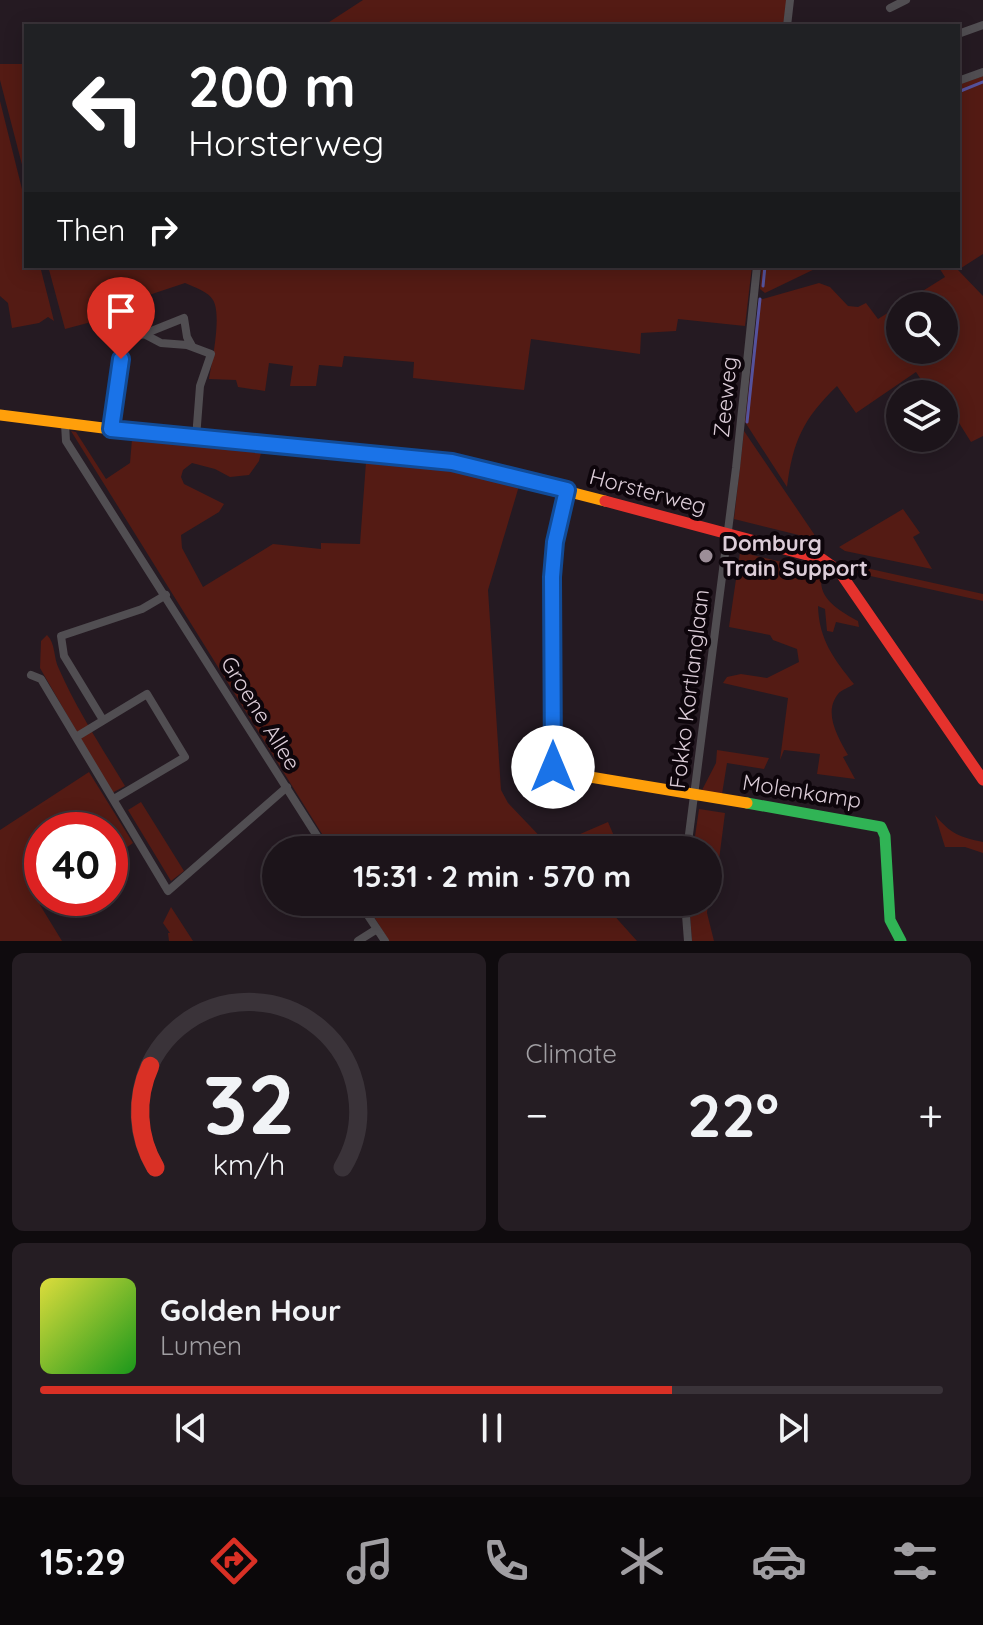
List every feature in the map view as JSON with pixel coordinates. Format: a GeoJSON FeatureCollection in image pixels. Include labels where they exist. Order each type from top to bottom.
{"type":"FeatureCollection","features":[{"type":"Feature","properties":{"kind":"main road","name":"Horsterweg"},"geometry":{"type":"LineString","coordinates":[[0,415],[196,438],[452,462],[822,559],[839,571],[983,780]]}},
{"type":"Feature","properties":{"kind":"main road","name":"Molenkamp"},"geometry":{"type":"LineString","coordinates":[[567,490],[555,542],[552,577],[554,771],[875,824],[881,827],[885,836],[890,920],[901,941]]}},
{"type":"Feature","properties":{"kind":"street"},"geometry":{"type":"LineString","coordinates":[[787,24],[790,0]]}},
{"type":"Feature","properties":{"kind":"street"},"geometry":{"type":"LineString","coordinates":[[890,8],[906,0]]}},
{"type":"Feature","properties":{"kind":"street"},"geometry":{"type":"LineString","coordinates":[[960,33],[983,25]]}},
{"type":"Feature","properties":{"kind":"street"},"geometry":{"type":"LineString","coordinates":[[960,80],[983,72]]}},
{"type":"Feature","properties":{"kind":"street","name":"Zeeweg"},"geometry":{"type":"LineString","coordinates":[[727,532],[757,268]]}},
{"type":"Feature","properties":{"kind":"street"},"geometry":{"type":"LineString","coordinates":[[111,429],[123,347],[132,337],[184,318],[192,347]]}},
{"type":"Feature","properties":{"kind":"street"},"geometry":{"type":"LineString","coordinates":[[144,334],[161,343],[192,347],[211,354],[200,386],[196,438]]}},
{"type":"Feature","properties":{"kind":"street","name":"Groene Allee"},"geometry":{"type":"LineString","coordinates":[[65,424],[66,441],[317,836]]}},
{"type":"Feature","properties":{"kind":"street","name":"Fokko Kortlanglaan"},"geometry":{"type":"LineString","coordinates":[[689,836],[727,532]]}},
{"type":"Feature","properties":{"kind":"street"},"geometry":{"type":"LineString","coordinates":[[103,720],[64,656],[61,636],[142,609],[166,595]]}},
{"type":"Feature","properties":{"kind":"street"},"geometry":{"type":"LineString","coordinates":[[31,675],[41,679],[168,891],[287,787]]}},
{"type":"Feature","properties":{"kind":"street"},"geometry":{"type":"LineString","coordinates":[[76,737],[147,694],[185,757],[114,799]]}},
{"type":"Feature","properties":{"kind":"street"},"geometry":{"type":"LineString","coordinates":[[368,916],[385,941]]}},
{"type":"Feature","properties":{"kind":"street"},"geometry":{"type":"LineString","coordinates":[[686,916],[688,941]]}},
{"type":"Feature","properties":{"kind":"street"},"geometry":{"type":"LineString","coordinates":[[358,941],[377,929]]}},
{"type":"Feature","properties":{"kind":"shaded area"},"geometry":{"type":"Polygon","coordinates":[[[363,0],[787,0],[783,24],[326,24],[363,0]]]}},
{"type":"Feature","properties":{"kind":"shaded area"},"geometry":{"type":"Polygon","coordinates":[[[0,64],[24,64],[24,172],[0,80],[0,64]]]}},
{"type":"Feature","properties":{"kind":"shaded area"},"geometry":{"type":"Polygon","coordinates":[[[983,76],[983,254],[958,270],[983,296],[983,436],[971,442],[958,421],[958,380],[921,380],[916,372],[904,380],[886,380],[886,392],[856,413],[837,386],[808,420],[796,444],[787,487],[745,422],[759,300],[819,283],[830,287],[848,306],[858,307],[866,303],[878,319],[886,314],[886,364],[958,364],[958,292],[921,292],[945,277],[939,268],[960,268],[960,84],[983,76]]]}},
{"type":"Feature","properties":{"kind":"shaded area"},"geometry":{"type":"Polygon","coordinates":[[[0,101],[24,197],[24,268],[41,268],[54,321],[48,317],[39,323],[12,328],[8,303],[0,296],[0,101]]]}},
{"type":"Feature","properties":{"kind":"shaded area"},"geometry":{"type":"Polygon","coordinates":[[[49,268],[752,268],[745,326],[678,319],[676,331],[641,333],[640,354],[531,339],[524,390],[413,378],[414,362],[344,356],[342,367],[319,365],[316,386],[290,386],[293,366],[269,363],[265,391],[238,387],[236,380],[209,379],[216,339],[216,307],[205,292],[185,283],[128,302],[110,317],[65,329],[49,268]]]}},
{"type":"Feature","properties":{"kind":"shaded area"},"geometry":{"type":"Polygon","coordinates":[[[762,268],[817,268],[765,293],[760,289],[762,268]]]}},
{"type":"Feature","properties":{"kind":"shaded area"},"geometry":{"type":"Polygon","coordinates":[[[71,431],[76,432],[106,479],[130,463],[132,439],[261,453],[249,475],[230,477],[192,463],[183,470],[181,477],[184,484],[224,504],[219,512],[181,535],[182,548],[203,587],[273,544],[321,549],[321,543],[360,544],[366,462],[448,469],[519,486],[488,590],[501,790],[508,803],[540,836],[323,836],[71,431]]]}},
{"type":"Feature","properties":{"kind":"shaded area"},"geometry":{"type":"Polygon","coordinates":[[[744,431],[814,534],[815,539],[734,519],[744,431]]]}},
{"type":"Feature","properties":{"kind":"shaded area"},"geometry":{"type":"Polygon","coordinates":[[[903,509],[920,533],[913,537],[932,569],[845,551],[839,547],[903,509]]]}},
{"type":"Feature","properties":{"kind":"shaded area"},"geometry":{"type":"Polygon","coordinates":[[[740,552],[823,572],[821,581],[825,596],[858,621],[859,627],[836,622],[833,632],[827,631],[825,609],[818,606],[825,639],[854,684],[838,694],[832,717],[848,755],[843,757],[855,779],[817,774],[820,754],[784,750],[780,760],[788,698],[723,683],[727,677],[741,674],[767,678],[799,662],[797,649],[773,640],[770,635],[729,627],[740,552]]]}},
{"type":"Feature","properties":{"kind":"shaded area"},"geometry":{"type":"Polygon","coordinates":[[[848,564],[983,594],[983,601],[848,571],[845,566],[848,564]]]}},
{"type":"Feature","properties":{"kind":"shaded area"},"geometry":{"type":"Polygon","coordinates":[[[47,635],[74,699],[125,786],[112,793],[40,668],[41,641],[47,635]]]}},
{"type":"Feature","properties":{"kind":"shaded area"},"geometry":{"type":"Polygon","coordinates":[[[717,750],[769,758],[764,769],[727,763],[722,794],[701,792],[716,763],[717,750]]]}},
{"type":"Feature","properties":{"kind":"shaded area"},"geometry":{"type":"Polygon","coordinates":[[[89,772],[114,812],[28,812],[89,772]]]}},
{"type":"Feature","properties":{"kind":"shaded area"},"geometry":{"type":"Polygon","coordinates":[[[141,802],[184,871],[171,881],[128,810],[141,802]]]}},
{"type":"Feature","properties":{"kind":"shaded area"},"geometry":{"type":"Polygon","coordinates":[[[699,809],[725,813],[722,836],[695,836],[699,809]]]}},
{"type":"Feature","properties":{"kind":"shaded area"},"geometry":{"type":"Polygon","coordinates":[[[24,814],[24,916],[47,916],[62,941],[0,941],[0,830],[24,814]]]}},
{"type":"Feature","properties":{"kind":"shaded area"},"geometry":{"type":"Polygon","coordinates":[[[935,815],[956,834],[983,842],[983,853],[965,847],[945,847],[935,815]]]}},
{"type":"Feature","properties":{"kind":"shaded area"},"geometry":{"type":"Polygon","coordinates":[[[608,822],[614,836],[576,836],[608,822]]]}},
{"type":"Feature","properties":{"kind":"shaded area"},"geometry":{"type":"Polygon","coordinates":[[[171,907],[193,941],[169,941],[170,933],[163,923],[171,907]]]}},
{"type":"Feature","properties":{"kind":"shaded area"},"geometry":{"type":"Polygon","coordinates":[[[374,916],[615,916],[637,941],[389,941],[374,916]]]}},
{"type":"Feature","properties":{"kind":"shaded area"},"geometry":{"type":"Polygon","coordinates":[[[690,916],[708,916],[714,941],[692,941],[690,916]]]}},
{"type":"Feature","properties":{"kind":"waterway"},"geometry":{"type":"LineString","coordinates":[[960,91],[983,82]]}},
{"type":"Feature","properties":{"kind":"waterway"},"geometry":{"type":"LineString","coordinates":[[763,286],[765,268]]}},
{"type":"Feature","properties":{"kind":"waterway"},"geometry":{"type":"LineString","coordinates":[[747,422],[760,299]]}},
{"type":"Feature","properties":{"kind":"traffic: fast"},"geometry":{"type":"LineString","coordinates":[[747,803],[881,827],[885,836],[890,920],[901,941]]}},
{"type":"Feature","properties":{"kind":"traffic: slow"},"geometry":{"type":"LineString","coordinates":[[0,415],[111,429],[452,462],[605,501]]}},
{"type":"Feature","properties":{"kind":"traffic: slow"},"geometry":{"type":"LineString","coordinates":[[567,490],[555,542],[552,577],[554,771],[747,803]]}},
{"type":"Feature","properties":{"kind":"traffic: jam"},"geometry":{"type":"LineString","coordinates":[[605,501],[822,559],[839,571],[983,780]]}},
{"type":"Feature","properties":{"kind":"place","name":"Domburg Train Support"},"geometry":{"type":"Point","coordinates":[706,556]}},
{"type":"Feature","properties":{"kind":"route"},"geometry":{"type":"LineString","coordinates":[[121,359],[111,429],[452,462],[567,490],[555,542],[552,577],[553,767]]}}]}
